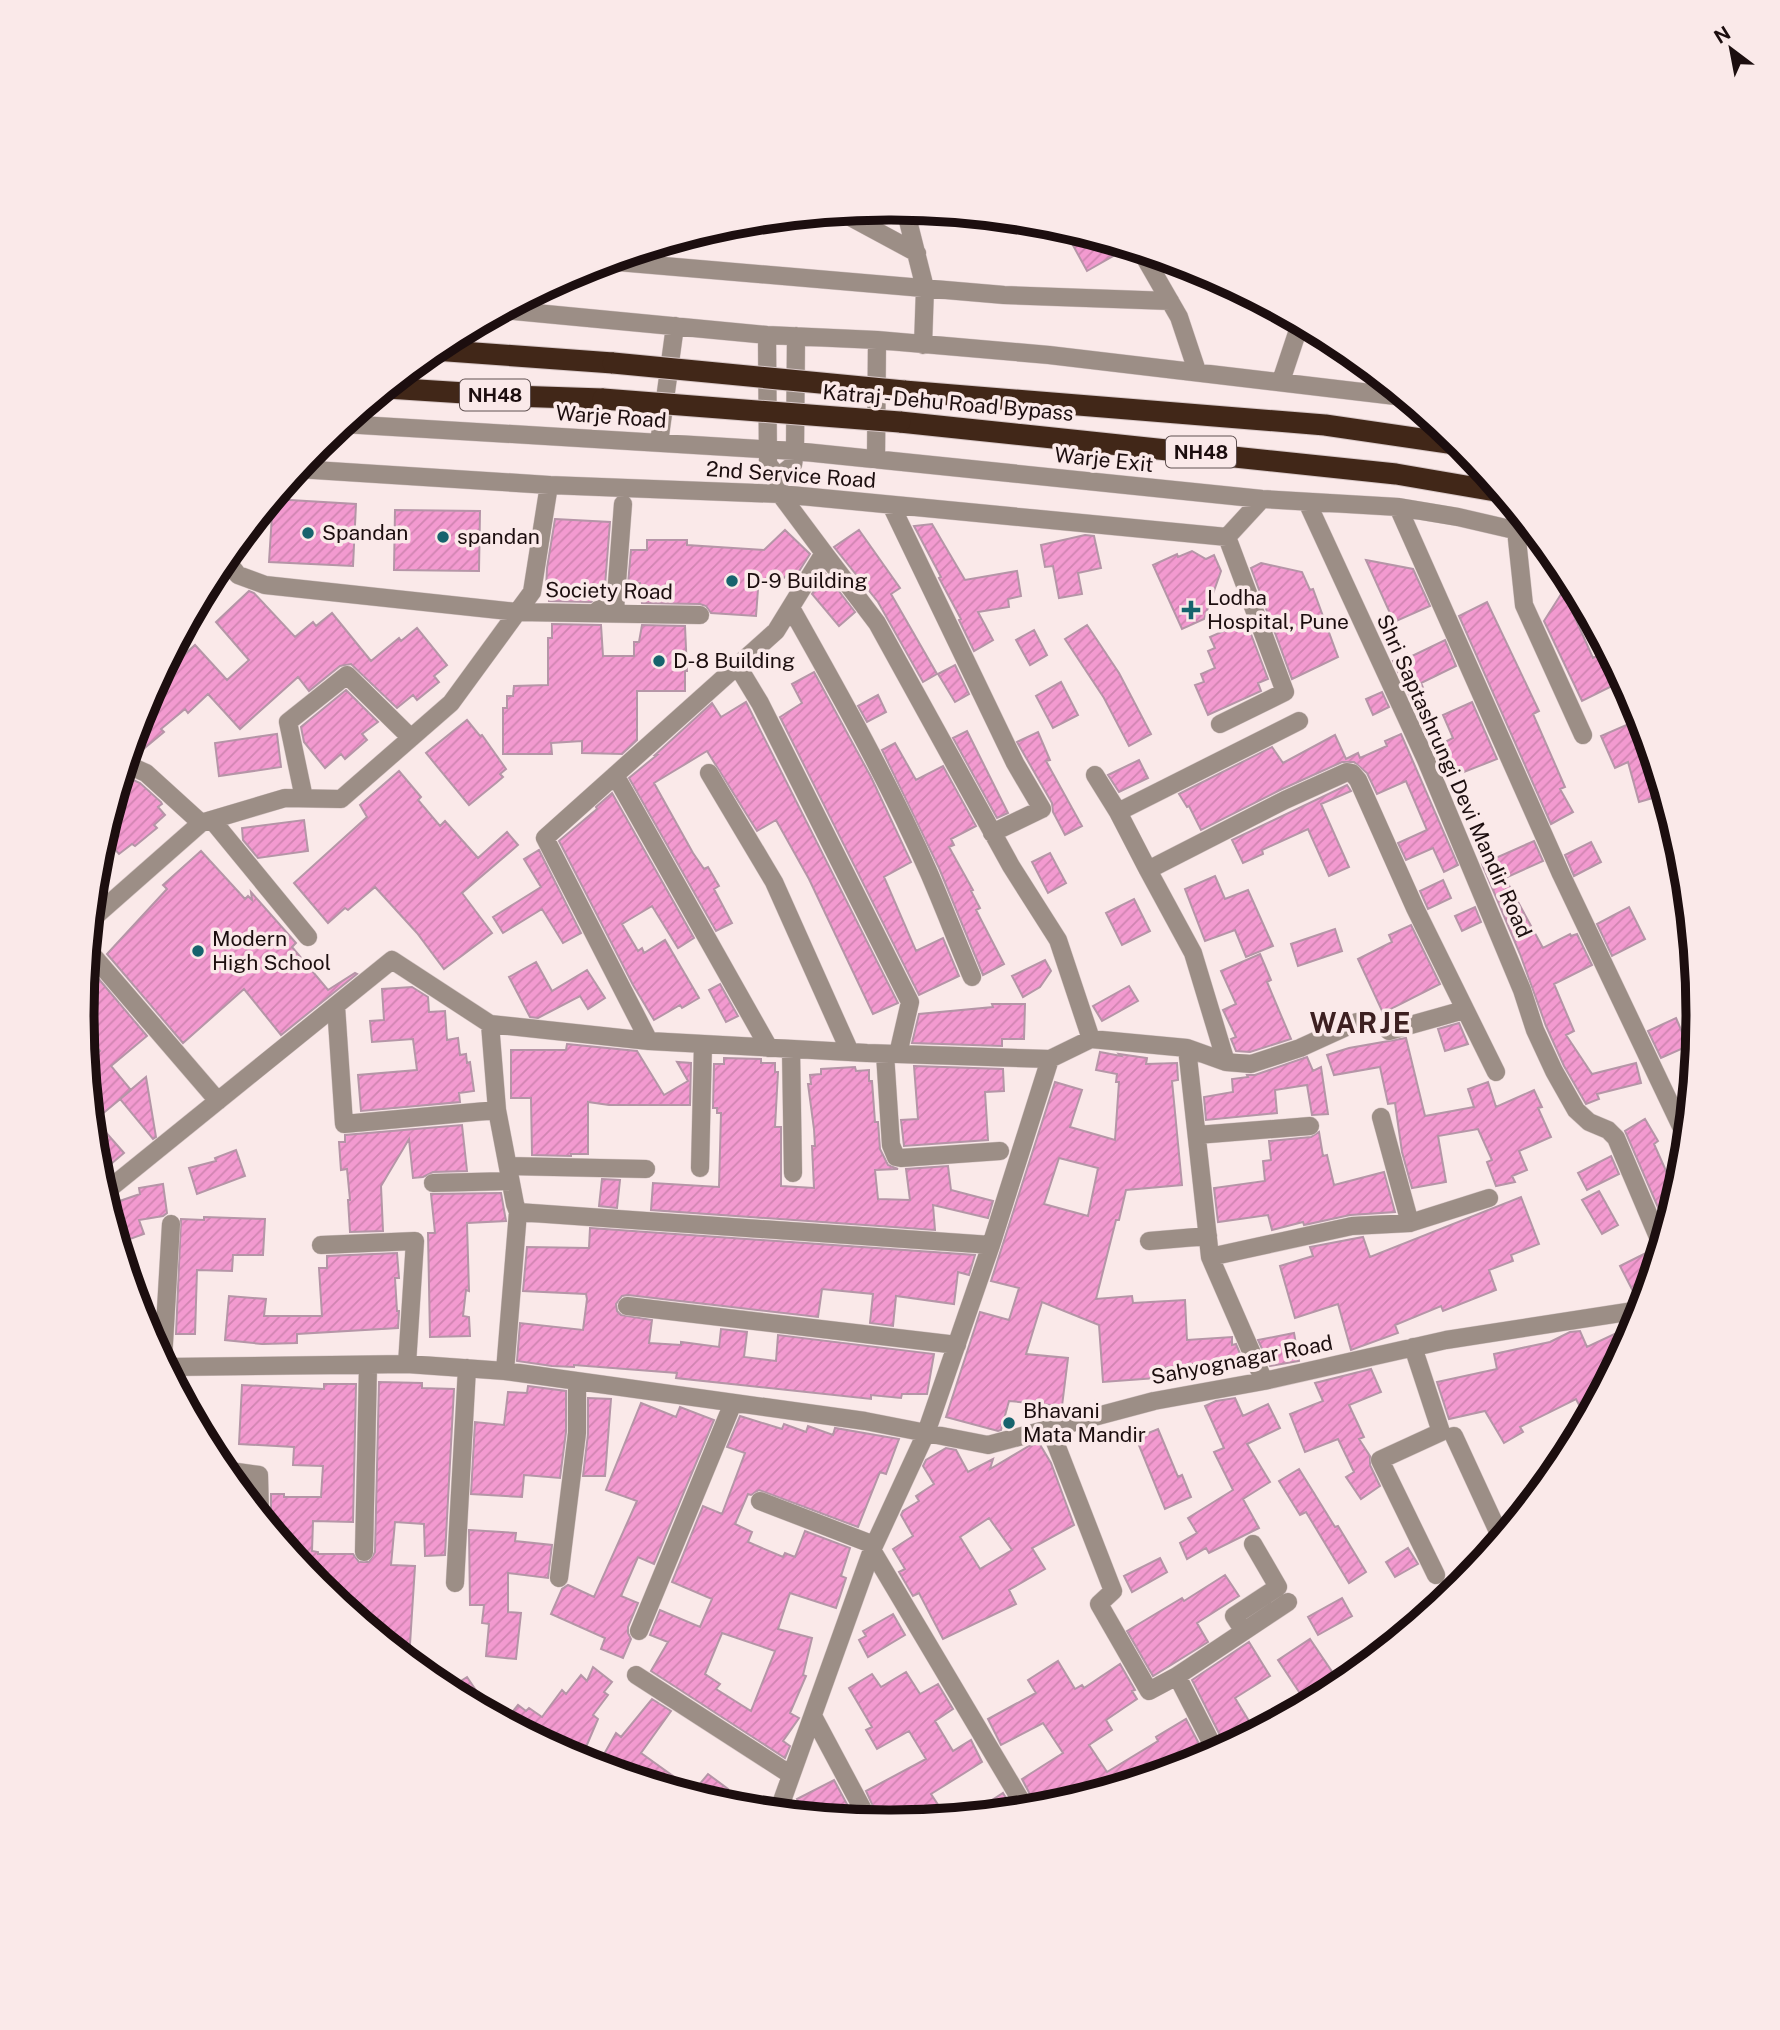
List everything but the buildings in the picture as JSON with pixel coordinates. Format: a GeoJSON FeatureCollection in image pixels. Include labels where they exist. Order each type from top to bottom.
{"type":"FeatureCollection","features":[{"type":"Feature","properties":{"kind":"highway","name":"Katraj - Dehu Road Bypass"},"geometry":{"type":"LineString","coordinates":[[453,351],[1325,425],[1442,442]]}},
{"type":"Feature","properties":{"kind":"highway","name":"Katraj - Dehu Road Bypass"},"geometry":{"type":"LineString","coordinates":[[400,389],[603,399],[900,422],[1396,474],[1488,490]]}},
{"type":"Feature","properties":{"kind":"street"},"geometry":{"type":"LineString","coordinates":[[856,220],[917,253]]}},
{"type":"Feature","properties":{"kind":"street"},"geometry":{"type":"LineString","coordinates":[[908,220],[925,288],[923,345]]}},
{"type":"Feature","properties":{"kind":"street"},"geometry":{"type":"LineString","coordinates":[[631,263],[1004,295],[1170,301]]}},
{"type":"Feature","properties":{"kind":"street"},"geometry":{"type":"LineString","coordinates":[[1148,263],[1179,317],[1197,371]]}},
{"type":"Feature","properties":{"kind":"street"},"geometry":{"type":"LineString","coordinates":[[524,309],[767,335],[877,340],[1197,371],[1388,395]]}},
{"type":"Feature","properties":{"kind":"street"},"geometry":{"type":"LineString","coordinates":[[659,443],[675,326]]}},
{"type":"Feature","properties":{"kind":"street"},"geometry":{"type":"LineString","coordinates":[[1281,382],[1298,332]]}},
{"type":"Feature","properties":{"kind":"street"},"geometry":{"type":"LineString","coordinates":[[767,335],[768,464],[824,553],[877,623],[992,833],[1058,940],[1091,1039]]}},
{"type":"Feature","properties":{"kind":"street"},"geometry":{"type":"LineString","coordinates":[[779,485],[793,465],[795,451],[796,336]]}},
{"type":"Feature","properties":{"kind":"street"},"geometry":{"type":"LineString","coordinates":[[876,459],[877,340]]}},
{"type":"Feature","properties":{"kind":"street","name":"Warje Road"},"geometry":{"type":"LineString","coordinates":[[357,425],[795,451],[876,459]]}},
{"type":"Feature","properties":{"kind":"street","name":"Warje Exit"},"geometry":{"type":"LineString","coordinates":[[876,459],[1262,499],[1398,507],[1521,531]]}},
{"type":"Feature","properties":{"kind":"street","name":"2nd Service Road"},"geometry":{"type":"LineString","coordinates":[[311,470],[549,485],[779,485],[891,505],[1227,537]]}},
{"type":"Feature","properties":{"kind":"street"},"geometry":{"type":"LineString","coordinates":[[101,911],[206,822],[285,798],[341,799],[452,703],[532,592],[549,485]]}},
{"type":"Feature","properties":{"kind":"street"},"geometry":{"type":"LineString","coordinates":[[1220,724],[1285,692],[1227,537],[1262,499]]}},
{"type":"Feature","properties":{"kind":"street","name":"Shri Saptashrungi Devi Mandir Road"},"geometry":{"type":"LineString","coordinates":[[1307,502],[1441,795],[1554,1071],[1576,1110],[1589,1122],[1608,1129],[1616,1138],[1655,1230]]}},
{"type":"Feature","properties":{"kind":"street"},"geometry":{"type":"LineString","coordinates":[[232,569],[237,575],[265,585],[519,609],[615,609],[623,504]]}},
{"type":"Feature","properties":{"kind":"street"},"geometry":{"type":"LineString","coordinates":[[891,505],[1015,763],[1042,809],[992,833]]}},
{"type":"Feature","properties":{"kind":"street"},"geometry":{"type":"LineString","coordinates":[[1398,507],[1561,874],[1679,1121]]}},
{"type":"Feature","properties":{"kind":"street"},"geometry":{"type":"LineString","coordinates":[[1516,530],[1524,605],[1583,735]]}},
{"type":"Feature","properties":{"kind":"street"},"geometry":{"type":"LineString","coordinates":[[649,1041],[545,838],[776,631],[824,553]]}},
{"type":"Feature","properties":{"kind":"street"},"geometry":{"type":"LineString","coordinates":[[791,608],[894,801],[928,872],[972,977]]}},
{"type":"Feature","properties":{"kind":"street","name":"Society Road"},"geometry":{"type":"LineString","coordinates":[[519,609],[700,615]]}},
{"type":"Feature","properties":{"kind":"street"},"geometry":{"type":"LineString","coordinates":[[737,665],[760,703],[910,1002],[891,1054],[891,1145],[896,1157],[1000,1151]]}},
{"type":"Feature","properties":{"kind":"street"},"geometry":{"type":"LineString","coordinates":[[304,798],[288,722],[347,675],[411,738]]}},
{"type":"Feature","properties":{"kind":"street"},"geometry":{"type":"LineString","coordinates":[[1118,812],[1299,721]]}},
{"type":"Feature","properties":{"kind":"street"},"geometry":{"type":"LineString","coordinates":[[134,768],[145,773],[206,822],[308,937]]}},
{"type":"Feature","properties":{"kind":"street"},"geometry":{"type":"LineString","coordinates":[[1148,870],[1285,800],[1347,772],[1352,773],[1358,780],[1415,908],[1496,1072]]}},
{"type":"Feature","properties":{"kind":"street"},"geometry":{"type":"LineString","coordinates":[[709,773],[775,882],[850,1052]]}},
{"type":"Feature","properties":{"kind":"street"},"geometry":{"type":"LineString","coordinates":[[615,775],[769,1048]]}},
{"type":"Feature","properties":{"kind":"street"},"geometry":{"type":"LineString","coordinates":[[1095,775],[1118,812],[1193,953],[1226,1062]]}},
{"type":"Feature","properties":{"kind":"street"},"geometry":{"type":"LineString","coordinates":[[96,960],[218,1101]]}},
{"type":"Feature","properties":{"kind":"street"},"geometry":{"type":"LineString","coordinates":[[114,1185],[392,960],[490,1024],[649,1041],[891,1054],[1050,1059],[1091,1039],[1187,1048],[1226,1062],[1251,1064],[1300,1048],[1357,1022]]}},
{"type":"Feature","properties":{"kind":"street"},"geometry":{"type":"LineString","coordinates":[[336,1006],[344,1124],[497,1110]]}},
{"type":"Feature","properties":{"kind":"street"},"geometry":{"type":"LineString","coordinates":[[1389,1031],[1464,1010]]}},
{"type":"Feature","properties":{"kind":"street"},"geometry":{"type":"LineString","coordinates":[[490,1024],[497,1110],[518,1212],[505,1371]]}},
{"type":"Feature","properties":{"kind":"street"},"geometry":{"type":"LineString","coordinates":[[700,1167],[703,1044]]}},
{"type":"Feature","properties":{"kind":"street"},"geometry":{"type":"LineString","coordinates":[[1187,1048],[1210,1256],[1264,1381]]}},
{"type":"Feature","properties":{"kind":"street"},"geometry":{"type":"LineString","coordinates":[[791,1049],[793,1173]]}},
{"type":"Feature","properties":{"kind":"street"},"geometry":{"type":"LineString","coordinates":[[781,1803],[873,1547],[926,1433],[991,1245],[1050,1059]]}},
{"type":"Feature","properties":{"kind":"street"},"geometry":{"type":"LineString","coordinates":[[1381,1117],[1410,1223]]}},
{"type":"Feature","properties":{"kind":"street"},"geometry":{"type":"LineString","coordinates":[[1197,1135],[1310,1126]]}},
{"type":"Feature","properties":{"kind":"street"},"geometry":{"type":"LineString","coordinates":[[433,1183],[509,1173],[646,1169]]}},
{"type":"Feature","properties":{"kind":"street"},"geometry":{"type":"LineString","coordinates":[[1210,1256],[1352,1226],[1410,1223],[1489,1198]]}},
{"type":"Feature","properties":{"kind":"street"},"geometry":{"type":"LineString","coordinates":[[518,1212],[991,1245]]}},
{"type":"Feature","properties":{"kind":"street"},"geometry":{"type":"LineString","coordinates":[[164,1339],[172,1224]]}},
{"type":"Feature","properties":{"kind":"street"},"geometry":{"type":"LineString","coordinates":[[1149,1241],[1208,1236]]}},
{"type":"Feature","properties":{"kind":"street"},"geometry":{"type":"LineString","coordinates":[[321,1245],[415,1241],[407,1364]]}},
{"type":"Feature","properties":{"kind":"street"},"geometry":{"type":"LineString","coordinates":[[627,1306],[957,1345]]}},
{"type":"Feature","properties":{"kind":"street","name":"Sahyognagar Road"},"geometry":{"type":"LineString","coordinates":[[177,1367],[407,1364],[505,1371],[864,1421],[988,1445],[1154,1401],[1264,1381],[1446,1340],[1628,1312]]}},
{"type":"Feature","properties":{"kind":"street"},"geometry":{"type":"LineString","coordinates":[[1413,1347],[1441,1432],[1380,1461],[1436,1575]]}},
{"type":"Feature","properties":{"kind":"street"},"geometry":{"type":"LineString","coordinates":[[363,1552],[368,1366]]}},
{"type":"Feature","properties":{"kind":"street"},"geometry":{"type":"LineString","coordinates":[[454,1583],[467,1368]]}},
{"type":"Feature","properties":{"kind":"street"},"geometry":{"type":"LineString","coordinates":[[559,1578],[577,1433],[577,1381]]}},
{"type":"Feature","properties":{"kind":"street"},"geometry":{"type":"LineString","coordinates":[[639,1631],[733,1403]]}},
{"type":"Feature","properties":{"kind":"street"},"geometry":{"type":"LineString","coordinates":[[1050,1429],[1113,1591],[1099,1604],[1149,1691],[1177,1676],[1288,1602]]}},
{"type":"Feature","properties":{"kind":"street"},"geometry":{"type":"LineString","coordinates":[[1454,1436],[1497,1529]]}},
{"type":"Feature","properties":{"kind":"street"},"geometry":{"type":"LineString","coordinates":[[240,1472],[259,1475],[260,1500]]}},
{"type":"Feature","properties":{"kind":"street"},"geometry":{"type":"LineString","coordinates":[[760,1501],[873,1547],[1020,1799]]}},
{"type":"Feature","properties":{"kind":"street"},"geometry":{"type":"LineString","coordinates":[[1243,1630],[1234,1616],[1278,1587],[1253,1544]]}},
{"type":"Feature","properties":{"kind":"street"},"geometry":{"type":"LineString","coordinates":[[636,1675],[791,1775]]}},
{"type":"Feature","properties":{"kind":"street"},"geometry":{"type":"LineString","coordinates":[[1177,1676],[1211,1742]]}},
{"type":"Feature","properties":{"kind":"street"},"geometry":{"type":"LineString","coordinates":[[813,1716],[863,1809]]}},
{"type":"Feature","properties":{"kind":"place","name":"Spandan"},"geometry":{"type":"Point","coordinates":[308,533]}},
{"type":"Feature","properties":{"kind":"place","name":"spandan"},"geometry":{"type":"Point","coordinates":[443,537]}},
{"type":"Feature","properties":{"kind":"place","name":"D-9 Building"},"geometry":{"type":"Point","coordinates":[732,581]}},
{"type":"Feature","properties":{"kind":"place","name":"Lodha Hospital, Pune"},"geometry":{"type":"Point","coordinates":[1191,610]}},
{"type":"Feature","properties":{"kind":"place","name":"D-8 Building"},"geometry":{"type":"Point","coordinates":[659,661]}},
{"type":"Feature","properties":{"kind":"place","name":"Modern High School"},"geometry":{"type":"Point","coordinates":[198,951]}},
{"type":"Feature","properties":{"kind":"place","name":"Bhavani Mata Mandir"},"geometry":{"type":"Point","coordinates":[1009,1423]}},
{"type":"Feature","properties":{"kind":"district","name":"WARJE"},"geometry":{"type":"Point","coordinates":[1361,1023]}}]}
